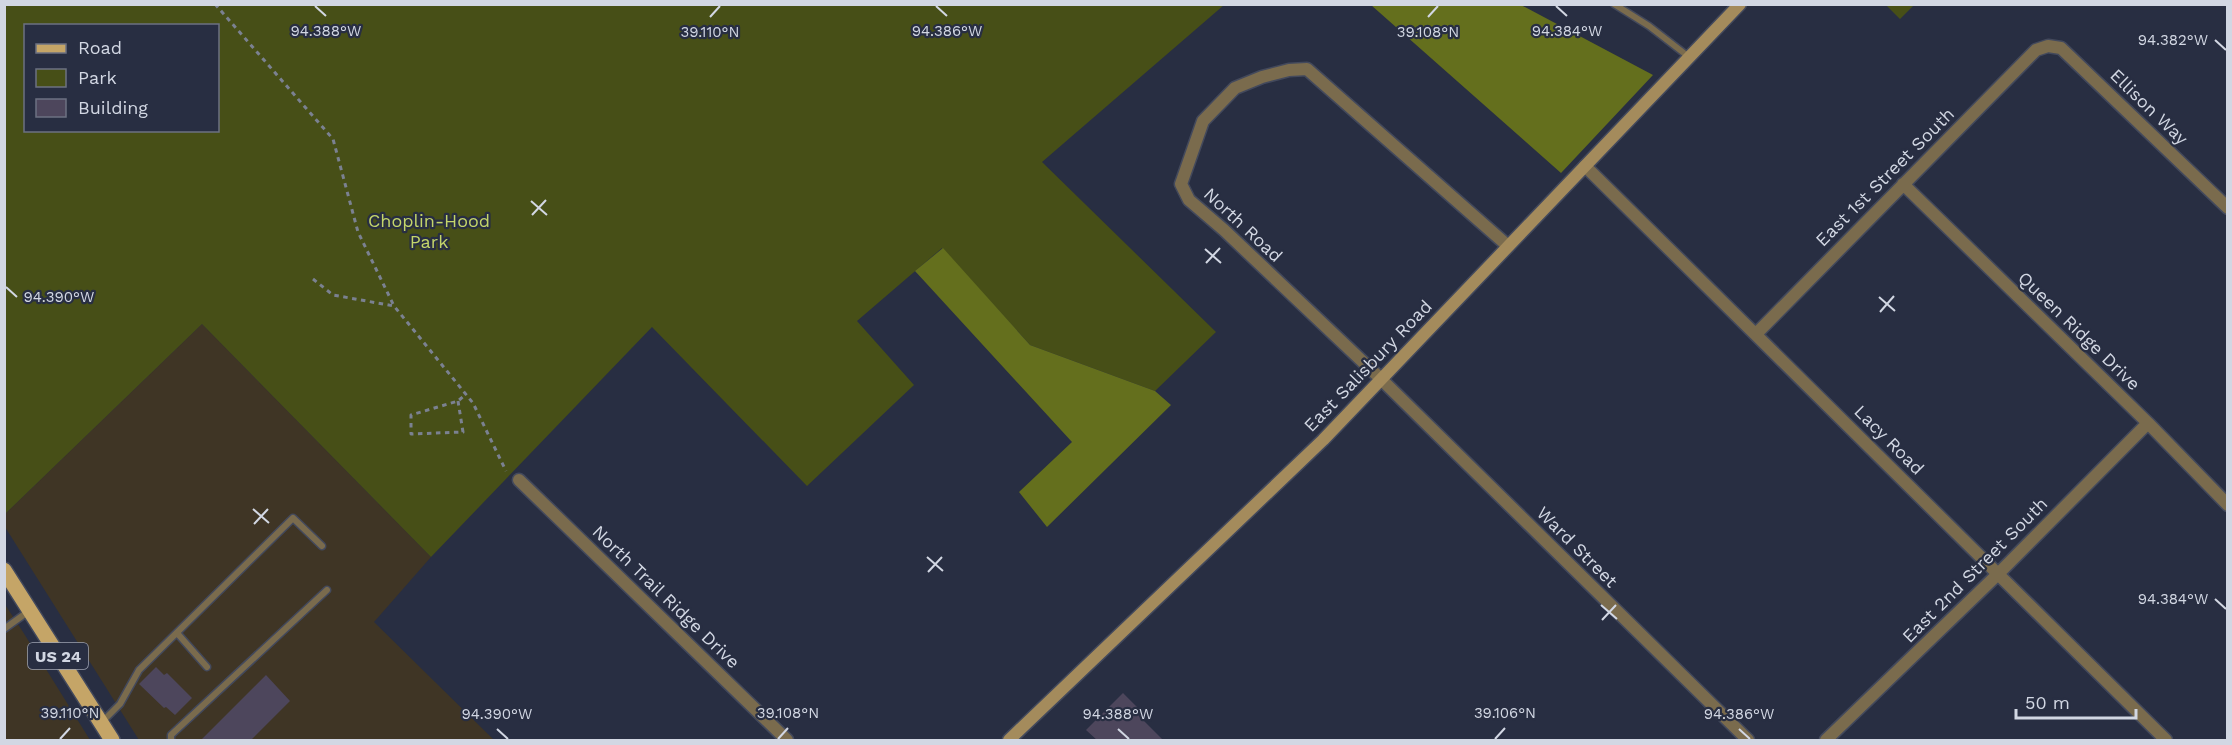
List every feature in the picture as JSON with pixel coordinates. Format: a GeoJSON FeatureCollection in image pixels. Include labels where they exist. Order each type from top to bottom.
{"type":"FeatureCollection","features":[{"type":"Feature","properties":{"kind":"main road","name":"East Salisbury Road"},"geometry":{"type":"LineString","coordinates":[[1009,741],[1323,440],[1740,4]]}},
{"type":"Feature","properties":{"kind":"main road","name":"US 24"},"geometry":{"type":"LineString","coordinates":[[4,570],[112,741]]}},
{"type":"Feature","properties":{"kind":"street","name":"Ellison Way"},"geometry":{"type":"LineString","coordinates":[[2041,48],[2048,46],[2061,48],[2228,208]]}},
{"type":"Feature","properties":{"kind":"street","name":"East 1st Street South"},"geometry":{"type":"LineString","coordinates":[[1756,334],[2036,50],[2041,48]]}},
{"type":"Feature","properties":{"kind":"street","name":"North Road"},"geometry":{"type":"LineString","coordinates":[[1381,379],[1224,230],[1189,200],[1181,184],[1203,122],[1234,88],[1262,76],[1307,69],[1508,246]]}},
{"type":"Feature","properties":{"kind":"street","name":"Lacy Road"},"geometry":{"type":"LineString","coordinates":[[1586,166],[2166,741]]}},
{"type":"Feature","properties":{"kind":"street","name":"Queen Ridge Drive"},"geometry":{"type":"LineString","coordinates":[[1903,184],[2148,423],[2228,505]]}},
{"type":"Feature","properties":{"kind":"street","name":"Ward Street"},"geometry":{"type":"LineString","coordinates":[[1381,379],[1748,741]]}},
{"type":"Feature","properties":{"kind":"street","name":"East 2nd Street South"},"geometry":{"type":"LineString","coordinates":[[1826,741],[1998,574],[2148,423]]}},
{"type":"Feature","properties":{"kind":"street","name":"North Trail Ridge Drive"},"geometry":{"type":"LineString","coordinates":[[519,480],[787,741]]}},
{"type":"Feature","properties":{"kind":"lane"},"geometry":{"type":"LineString","coordinates":[[1614,4],[1649,26],[1690,57]]}},
{"type":"Feature","properties":{"kind":"lane"},"geometry":{"type":"LineString","coordinates":[[101,724],[120,705],[139,670],[293,518],[322,546]]}},
{"type":"Feature","properties":{"kind":"lane"},"geometry":{"type":"LineString","coordinates":[[171,741],[171,735],[327,590]]}},
{"type":"Feature","properties":{"kind":"lane"},"geometry":{"type":"LineString","coordinates":[[4,629],[29,610]]}},
{"type":"Feature","properties":{"kind":"lane"},"geometry":{"type":"LineString","coordinates":[[177,633],[207,667]]}},
{"type":"Feature","properties":{"kind":"path"},"geometry":{"type":"LineString","coordinates":[[215,4],[333,139],[358,232],[394,306],[473,403],[506,471]]}},
{"type":"Feature","properties":{"kind":"path"},"geometry":{"type":"LineString","coordinates":[[314,279],[333,296],[394,306]]}},
{"type":"Feature","properties":{"kind":"path"},"geometry":{"type":"LineString","coordinates":[[458,401],[463,432],[411,434],[411,415],[458,401],[466,394]]}},
{"type":"Feature","properties":{"kind":"shaded area"},"geometry":{"type":"Polygon","coordinates":[[[202,324],[431,557],[374,622],[494,740],[139,740],[5,527],[5,514],[202,324]]]}},
{"type":"Feature","properties":{"kind":"shaded area"},"geometry":{"type":"Polygon","coordinates":[[[4,603],[23,632],[90,740],[5,740],[4,603]]]}},
{"type":"Feature","properties":{"kind":"green space","name":"Choplin-Hood Park"},"geometry":{"type":"Polygon","coordinates":[[[5,5],[1224,5],[1042,162],[1216,332],[1155,391],[1030,345],[942,248],[857,321],[914,385],[807,486],[652,327],[431,557],[202,324],[5,514],[5,5]]]}},
{"type":"Feature","properties":{"kind":"green space"},"geometry":{"type":"Polygon","coordinates":[[[1371,5],[1521,5],[1653,75],[1561,173],[1371,5]]]}},
{"type":"Feature","properties":{"kind":"green space"},"geometry":{"type":"Polygon","coordinates":[[[1886,5],[1914,5],[1900,19],[1886,5]]]}},
{"type":"Feature","properties":{"kind":"green space"},"geometry":{"type":"Polygon","coordinates":[[[943,248],[1030,345],[1155,391],[1171,405],[1047,527],[1019,492],[1072,442],[915,271],[943,248]]]}},
{"type":"Feature","properties":{"kind":"building"},"geometry":{"type":"Polygon","coordinates":[[[156,667],[164,675],[167,673],[192,698],[175,715],[166,707],[164,708],[139,684],[156,667]]]}},
{"type":"Feature","properties":{"kind":"building"},"geometry":{"type":"Polygon","coordinates":[[[266,675],[290,701],[250,741],[200,741],[266,675]]]}},
{"type":"Feature","properties":{"kind":"building"},"geometry":{"type":"Polygon","coordinates":[[[1123,693],[1137,707],[1134,711],[1164,741],[1098,741],[1086,730],[1123,693]]]}}]}
